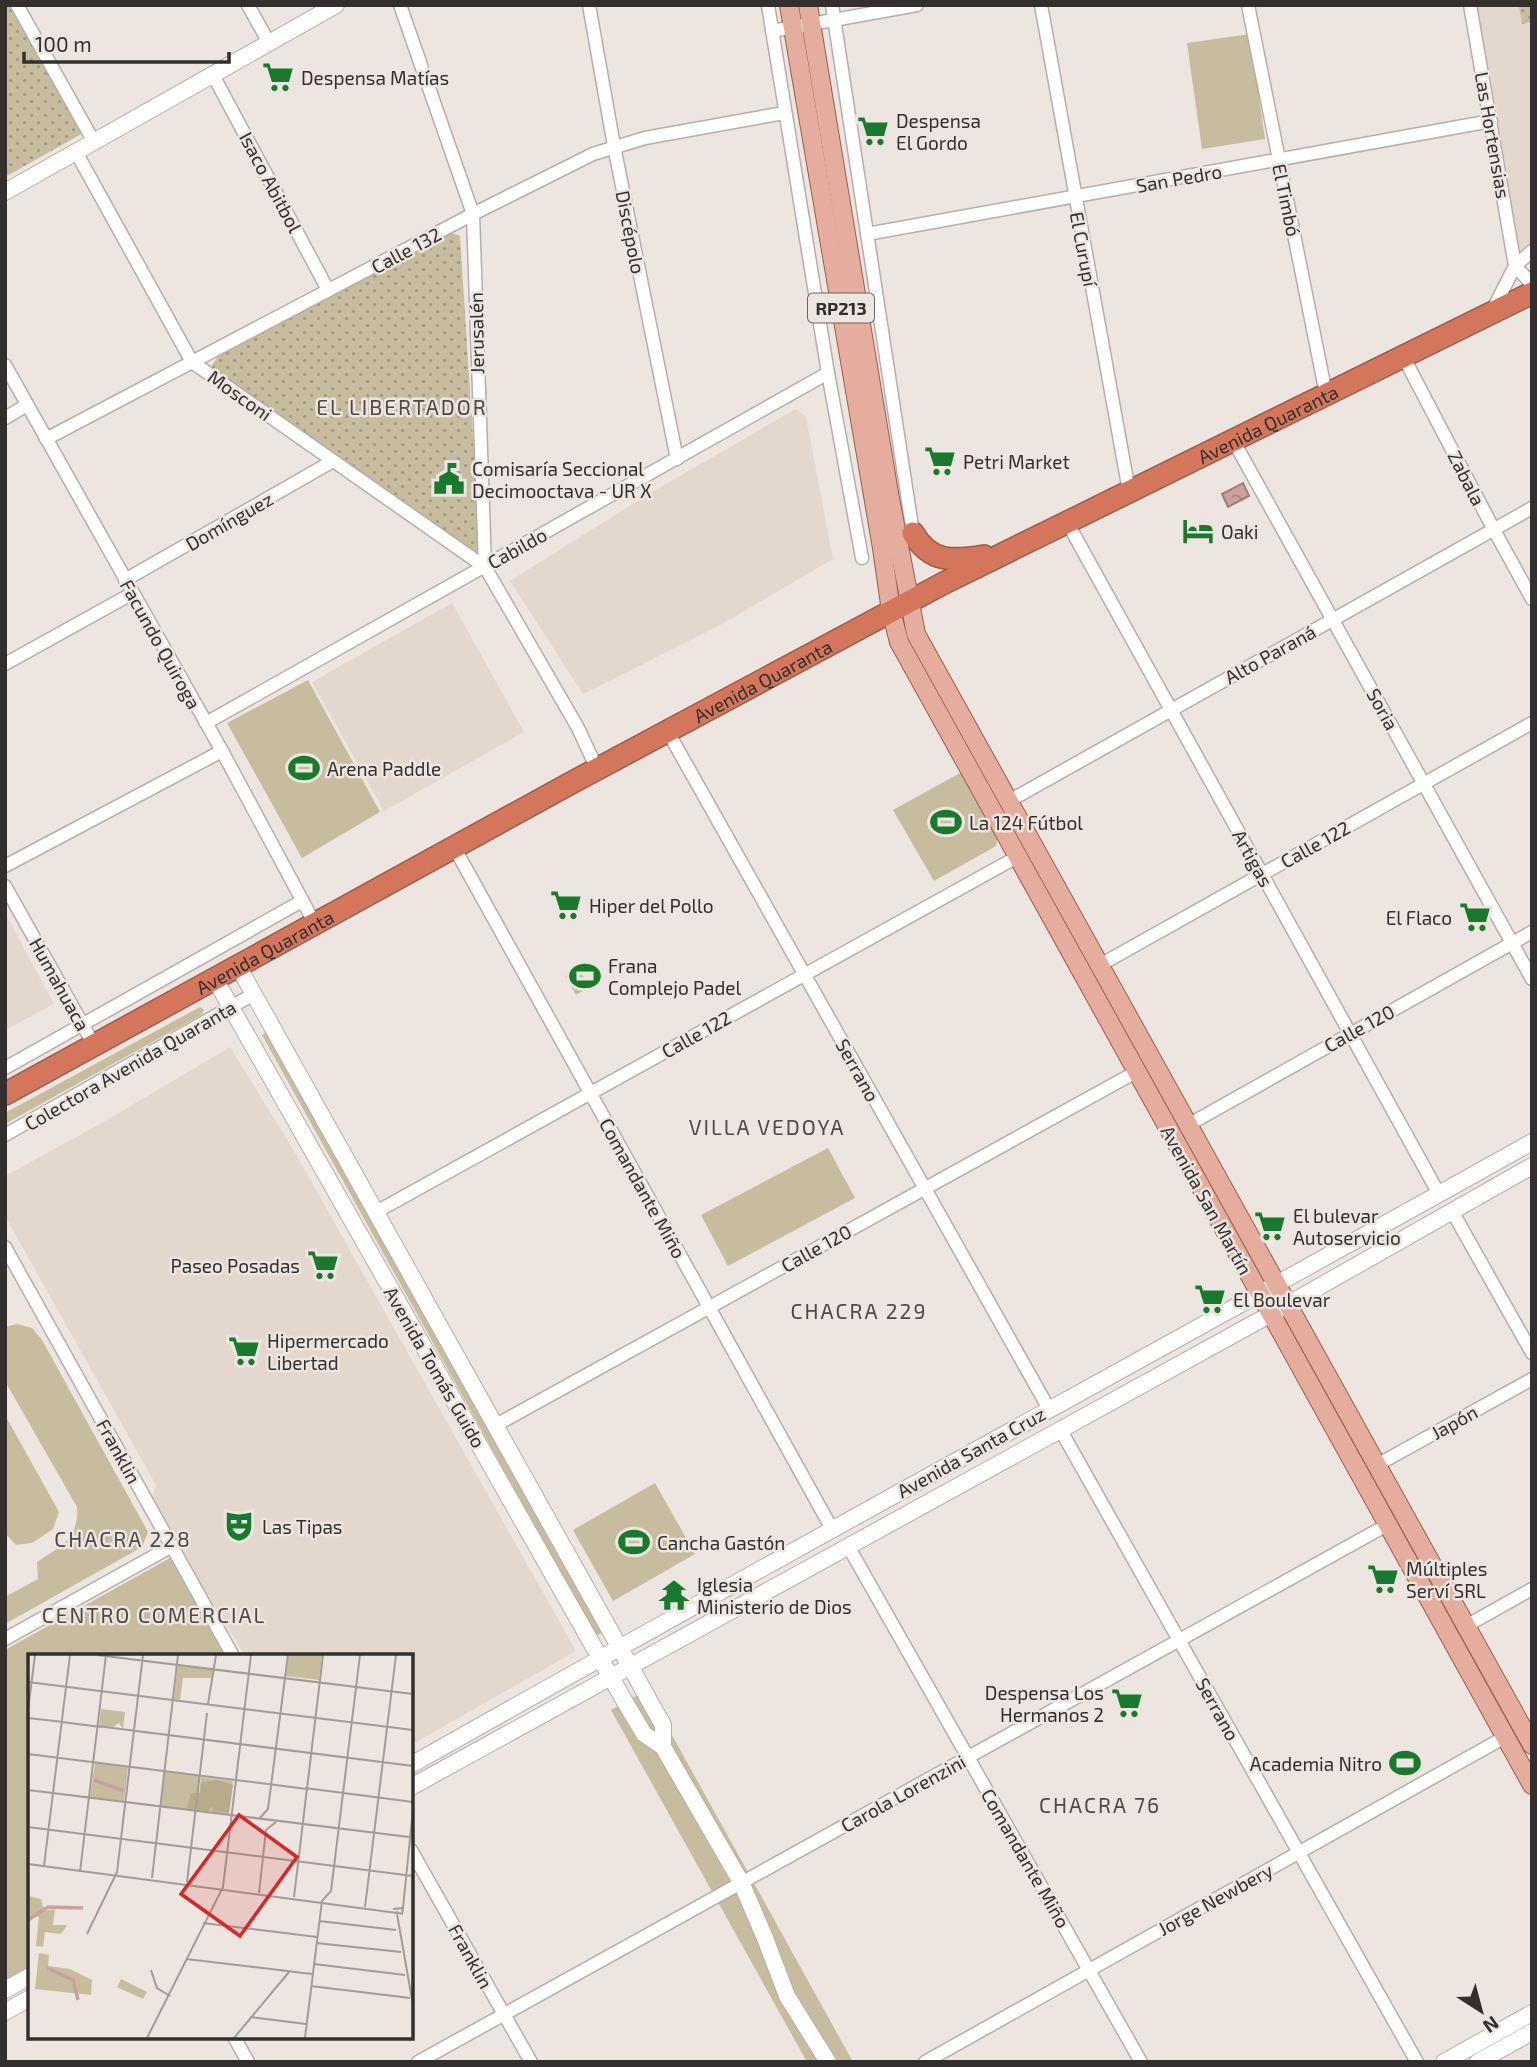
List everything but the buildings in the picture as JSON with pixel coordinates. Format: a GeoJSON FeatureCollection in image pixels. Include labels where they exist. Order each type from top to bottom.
{"type":"FeatureCollection","features":[{"type":"Feature","properties":{"kind":"highway","name":"Avenida Quaranta"},"geometry":{"type":"LineString","coordinates":[[5,1094],[597,769],[910,601],[1532,293]]}},
{"type":"Feature","properties":{"kind":"highway"},"geometry":{"type":"LineString","coordinates":[[913,533],[918,542],[936,557],[961,560],[1003,554]]}},
{"type":"Feature","properties":{"kind":"main road"},"geometry":{"type":"LineString","coordinates":[[5,192],[336,5]]}},
{"type":"Feature","properties":{"kind":"main road","name":"RP213"},"geometry":{"type":"LineString","coordinates":[[789,5],[891,611]]}},
{"type":"Feature","properties":{"kind":"main road","name":"RP213"},"geometry":{"type":"LineString","coordinates":[[808,5],[910,601]]}},
{"type":"Feature","properties":{"kind":"main road","name":"Avenida San Martín"},"geometry":{"type":"LineString","coordinates":[[910,601],[916,634],[1532,1745]]}},
{"type":"Feature","properties":{"kind":"main road","name":"Avenida San Martín"},"geometry":{"type":"LineString","coordinates":[[891,611],[899,642],[1532,1785]]}},
{"type":"Feature","properties":{"kind":"main road","name":"Avenida Tomás Guido"},"geometry":{"type":"LineString","coordinates":[[238,966],[631,1665],[663,1725],[663,1747]]}},
{"type":"Feature","properties":{"kind":"main road","name":"Avenida Tomás Guido"},"geometry":{"type":"LineString","coordinates":[[215,979],[644,1734],[663,1747],[741,1882],[787,1996],[828,2062]]}},
{"type":"Feature","properties":{"kind":"main road","name":"Avenida Santa Cruz"},"geometry":{"type":"LineString","coordinates":[[413,1764],[1532,1142]]}},
{"type":"Feature","properties":{"kind":"main road","name":"Avenida Santa Cruz"},"geometry":{"type":"LineString","coordinates":[[413,1786],[1288,1305],[1532,1166]]}},
{"type":"Feature","properties":{"kind":"main road"},"geometry":{"type":"LineString","coordinates":[[5,1990],[28,1977]]}},
{"type":"Feature","properties":{"kind":"main road"},"geometry":{"type":"LineString","coordinates":[[5,2012],[28,1999]]}},
{"type":"Feature","properties":{"kind":"main road"},"geometry":{"type":"LineString","coordinates":[[1444,2062],[1532,2013]]}},
{"type":"Feature","properties":{"kind":"main road"},"geometry":{"type":"LineString","coordinates":[[1478,2062],[1532,2032]]}},
{"type":"Feature","properties":{"kind":"street"},"geometry":{"type":"LineString","coordinates":[[18,5],[94,142]]}},
{"type":"Feature","properties":{"kind":"street"},"geometry":{"type":"LineString","coordinates":[[248,5],[269,43]]}},
{"type":"Feature","properties":{"kind":"street","name":"Jerusalén"},"geometry":{"type":"LineString","coordinates":[[400,5],[473,214],[485,567],[578,728],[597,769]]}},
{"type":"Feature","properties":{"kind":"street","name":"Discépolo"},"geometry":{"type":"LineString","coordinates":[[589,5],[614,146],[677,459]]}},
{"type":"Feature","properties":{"kind":"street"},"geometry":{"type":"LineString","coordinates":[[768,5],[828,373],[862,558]]}},
{"type":"Feature","properties":{"kind":"street"},"geometry":{"type":"LineString","coordinates":[[832,5],[913,533]]}},
{"type":"Feature","properties":{"kind":"street"},"geometry":{"type":"LineString","coordinates":[[772,31],[918,5]]}},
{"type":"Feature","properties":{"kind":"street","name":"El Curupí"},"geometry":{"type":"LineString","coordinates":[[1041,5],[1129,491]]}},
{"type":"Feature","properties":{"kind":"street","name":"El Timbó"},"geometry":{"type":"LineString","coordinates":[[1248,5],[1326,394]]}},
{"type":"Feature","properties":{"kind":"street","name":"Las Hortensias"},"geometry":{"type":"LineString","coordinates":[[1470,5],[1515,266]]}},
{"type":"Feature","properties":{"kind":"street","name":"Isaco Abitbol"},"geometry":{"type":"LineString","coordinates":[[213,75],[328,290]]}},
{"type":"Feature","properties":{"kind":"street","name":"Calle 132"},"geometry":{"type":"LineString","coordinates":[[47,439],[473,214],[593,154],[645,138],[784,113]]}},
{"type":"Feature","properties":{"kind":"street","name":"San Pedro"},"geometry":{"type":"LineString","coordinates":[[867,234],[1492,121]]}},
{"type":"Feature","properties":{"kind":"street","name":"Mosconi"},"geometry":{"type":"LineString","coordinates":[[76,152],[192,362],[485,567]]}},
{"type":"Feature","properties":{"kind":"street"},"geometry":{"type":"LineString","coordinates":[[1491,313],[1515,266],[1532,251]]}},
{"type":"Feature","properties":{"kind":"street"},"geometry":{"type":"LineString","coordinates":[[1515,266],[1532,284]]}},
{"type":"Feature","properties":{"kind":"street","name":"Zabala"},"geometry":{"type":"LineString","coordinates":[[1404,356],[1532,599]]}},
{"type":"Feature","properties":{"kind":"street","name":"Facundo Quiroga"},"geometry":{"type":"LineString","coordinates":[[5,365],[222,751],[315,924]]}},
{"type":"Feature","properties":{"kind":"street","name":"Cabildo"},"geometry":{"type":"LineString","coordinates":[[206,723],[828,373]]}},
{"type":"Feature","properties":{"kind":"street"},"geometry":{"type":"LineString","coordinates":[[5,418],[27,405]]}},
{"type":"Feature","properties":{"kind":"street","name":"Soria"},"geometry":{"type":"LineString","coordinates":[[1233,440],[1532,979]]}},
{"type":"Feature","properties":{"kind":"street"},"geometry":{"type":"LineString","coordinates":[[887,477],[901,453]]}},
{"type":"Feature","properties":{"kind":"street","name":"Domínguez"},"geometry":{"type":"LineString","coordinates":[[125,580],[333,461]]}},
{"type":"Feature","properties":{"kind":"street","name":"Alto Paraná"},"geometry":{"type":"LineString","coordinates":[[1009,801],[1532,508]]}},
{"type":"Feature","properties":{"kind":"street","name":"Artigas"},"geometry":{"type":"LineString","coordinates":[[1067,522],[1439,1194]]}},
{"type":"Feature","properties":{"kind":"street"},"geometry":{"type":"LineString","coordinates":[[5,664],[133,593]]}},
{"type":"Feature","properties":{"kind":"street","name":"Calle 122"},"geometry":{"type":"LineString","coordinates":[[1100,965],[1532,723]]}},
{"type":"Feature","properties":{"kind":"street","name":"Serrano"},"geometry":{"type":"LineString","coordinates":[[668,732],[1049,1409]]}},
{"type":"Feature","properties":{"kind":"street"},"geometry":{"type":"LineString","coordinates":[[5,866],[222,751]]}},
{"type":"Feature","properties":{"kind":"street","name":"Comandante Miño"},"geometry":{"type":"LineString","coordinates":[[454,847],[832,1529]]}},
{"type":"Feature","properties":{"kind":"street","name":"Calle 122"},"geometry":{"type":"LineString","coordinates":[[376,1212],[1017,858]]}},
{"type":"Feature","properties":{"kind":"street","name":"Humahuaca"},"geometry":{"type":"LineString","coordinates":[[5,886],[94,1045]]}},
{"type":"Feature","properties":{"kind":"street"},"geometry":{"type":"LineString","coordinates":[[5,1068],[302,901]]}},
{"type":"Feature","properties":{"kind":"street","name":"Calle 120"},"geometry":{"type":"LineString","coordinates":[[1188,1125],[1532,932]]}},
{"type":"Feature","properties":{"kind":"street","name":"Colectora Avenida Quaranta"},"geometry":{"type":"LineString","coordinates":[[5,1135],[254,994]]}},
{"type":"Feature","properties":{"kind":"street","name":"Calle 120"},"geometry":{"type":"LineString","coordinates":[[496,1426],[1136,1072]]}},
{"type":"Feature","properties":{"kind":"street"},"geometry":{"type":"LineString","coordinates":[[1452,1211],[1532,1353]]}},
{"type":"Feature","properties":{"kind":"street","name":"Franklin"},"geometry":{"type":"LineString","coordinates":[[5,1247],[232,1654]]}},
{"type":"Feature","properties":{"kind":"street","name":"Japón"},"geometry":{"type":"LineString","coordinates":[[1377,1465],[1532,1379]]}},
{"type":"Feature","properties":{"kind":"street","name":"Serrano"},"geometry":{"type":"LineString","coordinates":[[1060,1429],[1417,2062]]}},
{"type":"Feature","properties":{"kind":"street","name":"Carola Lorenzini"},"geometry":{"type":"LineString","coordinates":[[418,2062],[1388,1525]]}},
{"type":"Feature","properties":{"kind":"street"},"geometry":{"type":"LineString","coordinates":[[5,1639],[172,1546]]}},
{"type":"Feature","properties":{"kind":"street","name":"Comandante Miño"},"geometry":{"type":"LineString","coordinates":[[848,1546],[1141,2062]]}},
{"type":"Feature","properties":{"kind":"street"},"geometry":{"type":"LineString","coordinates":[[1466,1626],[1532,1589]]}},
{"type":"Feature","properties":{"kind":"street","name":"Jorge Newbery"},"geometry":{"type":"LineString","coordinates":[[925,2062],[1505,1737]]}},
{"type":"Feature","properties":{"kind":"street","name":"Franklin"},"geometry":{"type":"LineString","coordinates":[[413,1854],[531,2062]]}},
{"type":"Feature","properties":{"kind":"street"},"geometry":{"type":"LineString","coordinates":[[235,2039],[248,2062]]}},
{"type":"Feature","properties":{"kind":"shaded area"},"geometry":{"type":"Polygon","coordinates":[[[5,5],[10,5],[83,133],[5,177],[5,5]]]}},
{"type":"Feature","properties":{"kind":"shaded area"},"geometry":{"type":"Polygon","coordinates":[[[1475,5],[1532,5],[1532,249],[1514,258],[1475,5]]]}},
{"type":"Feature","properties":{"kind":"shaded area"},"geometry":{"type":"Polygon","coordinates":[[[1519,5],[1532,5],[1532,22],[1522,24],[1519,5]]]}},
{"type":"Feature","properties":{"kind":"shaded area"},"geometry":{"type":"Polygon","coordinates":[[[1250,34],[1265,139],[1202,149],[1187,43],[1250,34]]]}},
{"type":"Feature","properties":{"kind":"shaded area"},"geometry":{"type":"Polygon","coordinates":[[[449,232],[460,236],[481,563],[210,368],[219,355],[449,232]]]}},
{"type":"Feature","properties":{"kind":"shaded area"},"geometry":{"type":"Polygon","coordinates":[[[796,409],[806,417],[833,559],[722,624],[583,694],[510,581],[652,492],[796,409]]]}},
{"type":"Feature","properties":{"kind":"shaded area"},"geometry":{"type":"Polygon","coordinates":[[[452,603],[524,732],[384,811],[312,682],[452,603]]]}},
{"type":"Feature","properties":{"kind":"shaded area","name":"Arena Paddle"},"geometry":{"type":"Polygon","coordinates":[[[308,680],[380,812],[302,858],[227,723],[308,680]]]}},
{"type":"Feature","properties":{"kind":"shaded area","name":"La 124 Fútbol"},"geometry":{"type":"Polygon","coordinates":[[[962,772],[998,834],[996,846],[934,881],[893,810],[962,772]]]}},
{"type":"Feature","properties":{"kind":"shaded area"},"geometry":{"type":"Polygon","coordinates":[[[5,913],[54,1004],[5,1030],[5,913]]]}},
{"type":"Feature","properties":{"kind":"shaded area"},"geometry":{"type":"Polygon","coordinates":[[[578,968],[590,987],[576,995],[565,976],[578,968]]]}},
{"type":"Feature","properties":{"kind":"shaded area"},"geometry":{"type":"Polygon","coordinates":[[[200,1007],[204,1010],[201,1015],[5,1124],[5,1113],[200,1007]]]}},
{"type":"Feature","properties":{"kind":"shaded area"},"geometry":{"type":"Polygon","coordinates":[[[270,1030],[605,1631],[596,1636],[262,1035],[270,1030]]]}},
{"type":"Feature","properties":{"kind":"shaded area","name":"Hipermercado Libertad"},"geometry":{"type":"Polygon","coordinates":[[[230,1047],[294,1151],[576,1651],[413,1744],[413,1654],[244,1654],[151,1501],[156,1485],[5,1216],[5,1176],[102,1123],[230,1047]]]}},
{"type":"Feature","properties":{"kind":"shaded area"},"geometry":{"type":"Polygon","coordinates":[[[828,1148],[855,1198],[728,1266],[701,1215],[828,1148]]]}},
{"type":"Feature","properties":{"kind":"shaded area"},"geometry":{"type":"Polygon","coordinates":[[[17,1324],[32,1328],[42,1340],[148,1532],[142,1547],[5,1624],[5,1597],[38,1579],[37,1562],[67,1540],[77,1518],[77,1507],[5,1381],[5,1327],[17,1324]]]}},
{"type":"Feature","properties":{"kind":"shaded area"},"geometry":{"type":"Polygon","coordinates":[[[5,1415],[59,1512],[53,1529],[32,1543],[16,1545],[5,1533],[5,1415]]]}},
{"type":"Feature","properties":{"kind":"shaded area","name":"Cancha Gastón"},"geometry":{"type":"Polygon","coordinates":[[[655,1483],[695,1554],[613,1601],[573,1530],[655,1483]]]}},
{"type":"Feature","properties":{"kind":"shaded area"},"geometry":{"type":"Polygon","coordinates":[[[170,1558],[224,1654],[28,1654],[28,1968],[5,1980],[5,1650],[170,1558]]]}},
{"type":"Feature","properties":{"kind":"shaded area"},"geometry":{"type":"Polygon","coordinates":[[[647,1690],[853,2062],[807,2062],[611,1710],[647,1690]]]}},
{"type":"Feature","properties":{"kind":"water"},"geometry":{"type":"Polygon","coordinates":[[[1243,483],[1249,496],[1228,507],[1222,494],[1243,483]]]}},
{"type":"Feature","properties":{"kind":"place","name":"Despensa Matías"},"geometry":{"type":"Point","coordinates":[278,77]}},
{"type":"Feature","properties":{"kind":"place","name":"Despensa El Gordo"},"geometry":{"type":"Point","coordinates":[873,131]}},
{"type":"Feature","properties":{"kind":"place","name":"Petri Market"},"geometry":{"type":"Point","coordinates":[940,461]}},
{"type":"Feature","properties":{"kind":"place","name":"Comisaría Seccional Decimooctava - UR X"},"geometry":{"type":"Point","coordinates":[449,479]}},
{"type":"Feature","properties":{"kind":"place","name":"Oaki"},"geometry":{"type":"Point","coordinates":[1198,531]}},
{"type":"Feature","properties":{"kind":"place","name":"Arena Paddle"},"geometry":{"type":"Point","coordinates":[304,768]}},
{"type":"Feature","properties":{"kind":"place","name":"La 124 Fútbol"},"geometry":{"type":"Point","coordinates":[946,822]}},
{"type":"Feature","properties":{"kind":"place","name":"Hiper del Pollo"},"geometry":{"type":"Point","coordinates":[566,905]}},
{"type":"Feature","properties":{"kind":"place","name":"El Flaco"},"geometry":{"type":"Point","coordinates":[1475,917]}},
{"type":"Feature","properties":{"kind":"place","name":"Frana Complejo Padel"},"geometry":{"type":"Point","coordinates":[585,976]}},
{"type":"Feature","properties":{"kind":"place","name":"El bulevar Autoservicio"},"geometry":{"type":"Point","coordinates":[1270,1226]}},
{"type":"Feature","properties":{"kind":"place","name":"Paseo Posadas"},"geometry":{"type":"Point","coordinates":[323,1265]}},
{"type":"Feature","properties":{"kind":"place","name":"El Boulevar"},"geometry":{"type":"Point","coordinates":[1210,1299]}},
{"type":"Feature","properties":{"kind":"place","name":"Hipermercado Libertad"},"geometry":{"type":"Point","coordinates":[244,1351]}},
{"type":"Feature","properties":{"kind":"place","name":"Las Tipas"},"geometry":{"type":"Point","coordinates":[239,1526]}},
{"type":"Feature","properties":{"kind":"place","name":"Cancha Gastón"},"geometry":{"type":"Point","coordinates":[634,1542]}},
{"type":"Feature","properties":{"kind":"place","name":"Múltiples Serví SRL"},"geometry":{"type":"Point","coordinates":[1383,1579]}},
{"type":"Feature","properties":{"kind":"place","name":"Iglesia Ministerio de Dios"},"geometry":{"type":"Point","coordinates":[674,1595]}},
{"type":"Feature","properties":{"kind":"place","name":"Despensa Los Hermanos 2"},"geometry":{"type":"Point","coordinates":[1127,1703]}},
{"type":"Feature","properties":{"kind":"place","name":"Academia Nitro"},"geometry":{"type":"Point","coordinates":[1405,1763]}},
{"type":"Feature","properties":{"kind":"district","name":"EL LIBERTADOR"},"geometry":{"type":"Point","coordinates":[402,406]}},
{"type":"Feature","properties":{"kind":"district","name":"VILLA VEDOYA"},"geometry":{"type":"Point","coordinates":[767,1126]}},
{"type":"Feature","properties":{"kind":"district","name":"CHACRA 229"},"geometry":{"type":"Point","coordinates":[859,1310]}},
{"type":"Feature","properties":{"kind":"district","name":"CHACRA 228"},"geometry":{"type":"Point","coordinates":[123,1538]}},
{"type":"Feature","properties":{"kind":"district","name":"CENTRO COMERCIAL"},"geometry":{"type":"Point","coordinates":[154,1614]}},
{"type":"Feature","properties":{"kind":"district","name":"CHACRA 76"},"geometry":{"type":"Point","coordinates":[1100,1804]}}]}
